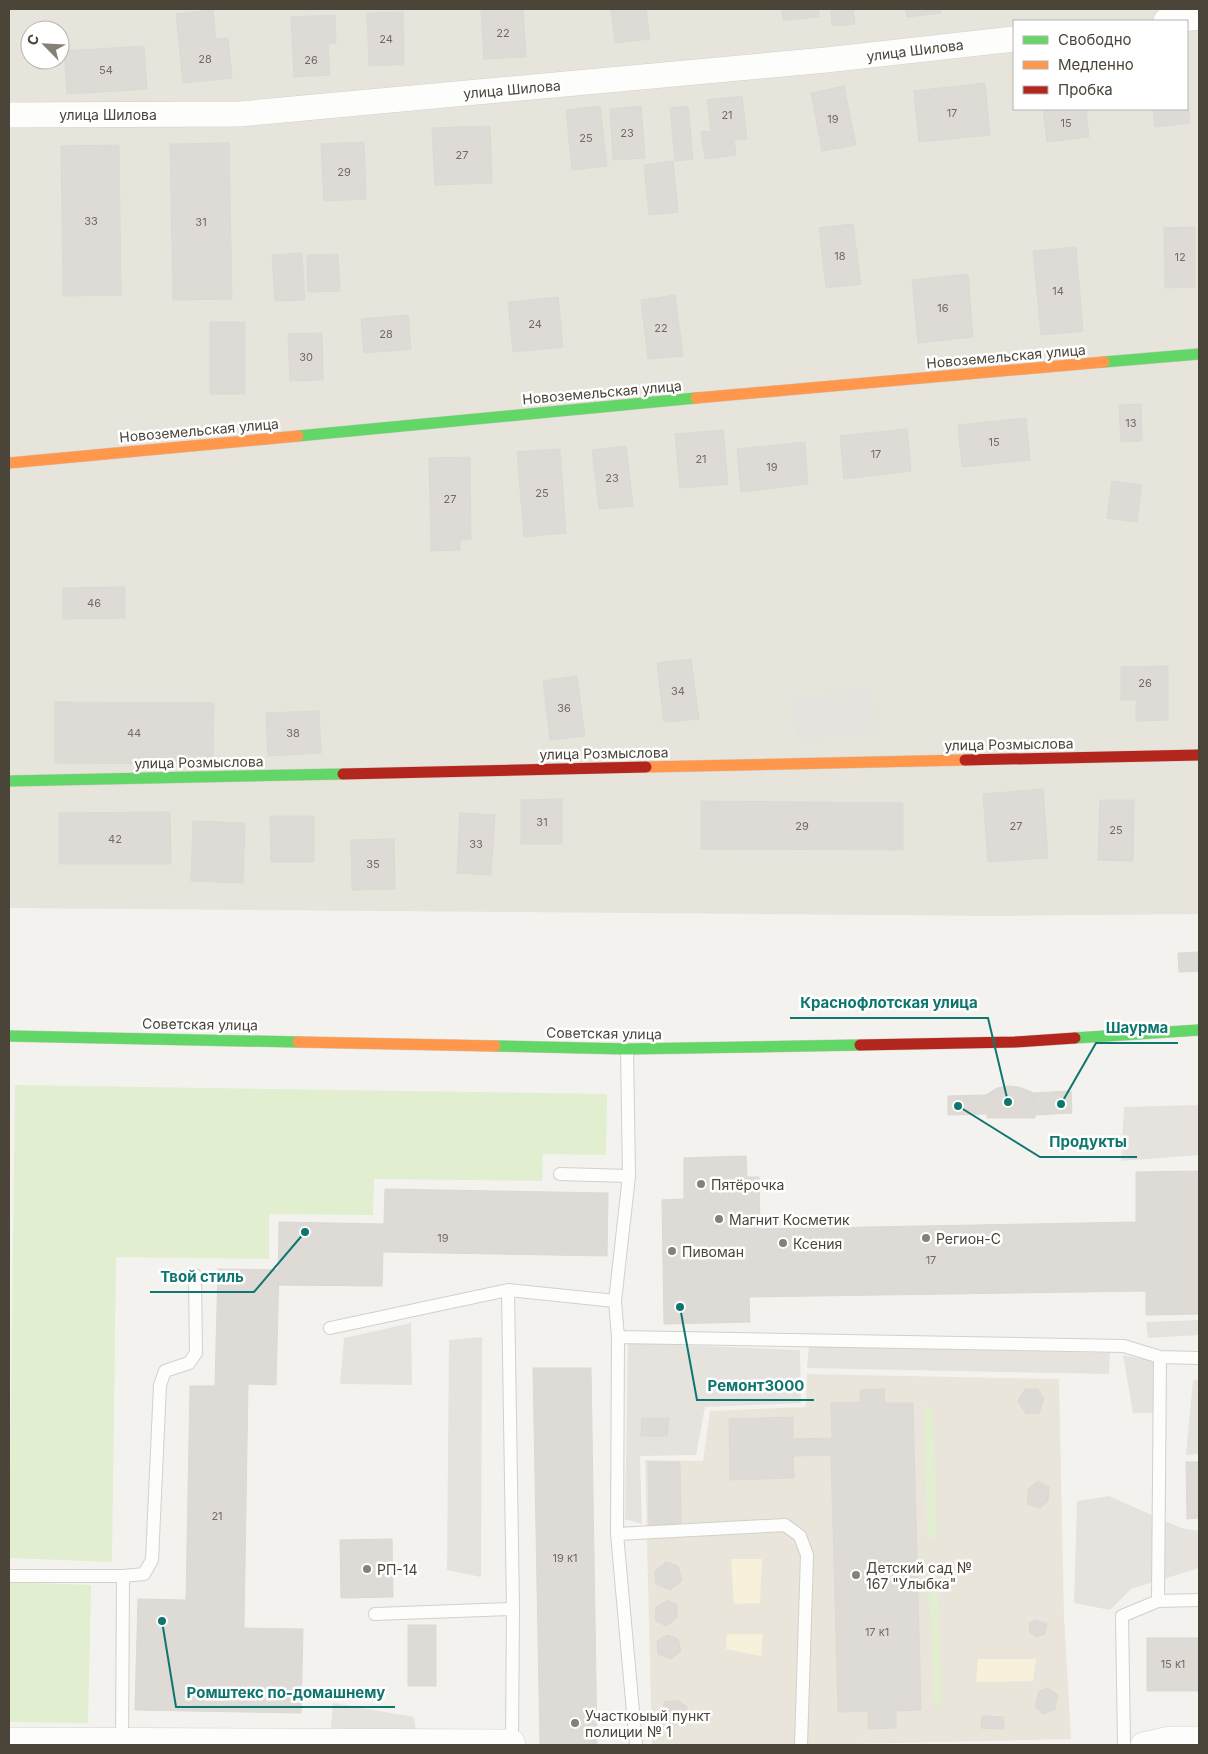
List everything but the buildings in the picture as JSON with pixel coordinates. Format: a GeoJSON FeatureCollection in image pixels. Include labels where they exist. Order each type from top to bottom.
{"type":"FeatureCollection","features":[{"type":"Feature","properties":{"kind":"street"},"geometry":{"type":"LineString","coordinates":[[1174,20],[1199,17]]}},
{"type":"Feature","properties":{"kind":"street","name":"улица Шилова"},"geometry":{"type":"LineString","coordinates":[[9,114],[240,114],[826,60],[1013,39]]}},
{"type":"Feature","properties":{"kind":"street","name":"Новоземельская улица"},"geometry":{"type":"LineString","coordinates":[[9,462],[762,392],[1199,354]]}},
{"type":"Feature","properties":{"kind":"street","name":"улица Розмыслова"},"geometry":{"type":"LineString","coordinates":[[9,780],[1199,755]]}},
{"type":"Feature","properties":{"kind":"street","name":"Советская улица"},"geometry":{"type":"LineString","coordinates":[[9,1036],[627,1049],[1015,1042],[1199,1030]]}},
{"type":"Feature","properties":{"kind":"street"},"geometry":{"type":"LineString","coordinates":[[1142,1745],[1170,1739],[1199,1739]]}},
{"type":"Feature","properties":{"kind":"street"},"geometry":{"type":"LineString","coordinates":[[9,1740],[122,1743],[513,1744]]}},
{"type":"Feature","properties":{"kind":"lane"},"geometry":{"type":"LineString","coordinates":[[627,1049],[629,1176],[616,1301],[618,1337],[616,1534],[636,1745]]}},
{"type":"Feature","properties":{"kind":"lane"},"geometry":{"type":"LineString","coordinates":[[560,1174],[629,1176]]}},
{"type":"Feature","properties":{"kind":"lane"},"geometry":{"type":"LineString","coordinates":[[9,1576],[123,1576],[144,1574],[152,1560],[160,1385],[165,1372],[190,1363],[196,1353],[195,1276]]}},
{"type":"Feature","properties":{"kind":"lane"},"geometry":{"type":"LineString","coordinates":[[330,1328],[508,1290],[616,1301]]}},
{"type":"Feature","properties":{"kind":"lane"},"geometry":{"type":"LineString","coordinates":[[508,1290],[513,1744]]}},
{"type":"Feature","properties":{"kind":"lane"},"geometry":{"type":"LineString","coordinates":[[618,1337],[1124,1346],[1160,1358],[1199,1358]]}},
{"type":"Feature","properties":{"kind":"lane"},"geometry":{"type":"LineString","coordinates":[[1158,1601],[1160,1358]]}},
{"type":"Feature","properties":{"kind":"lane"},"geometry":{"type":"LineString","coordinates":[[616,1534],[784,1525],[800,1536],[806,1555],[801,1745]]}},
{"type":"Feature","properties":{"kind":"lane"},"geometry":{"type":"LineString","coordinates":[[122,1743],[123,1576]]}},
{"type":"Feature","properties":{"kind":"lane"},"geometry":{"type":"LineString","coordinates":[[1124,1745],[1122,1616],[1158,1601],[1199,1600]]}},
{"type":"Feature","properties":{"kind":"lane"},"geometry":{"type":"LineString","coordinates":[[375,1614],[513,1609]]}},
{"type":"Feature","properties":{"kind":"shaded area"},"geometry":{"type":"Polygon","coordinates":[[[9,9],[1199,9],[1199,914],[1000,916],[9,908],[9,9]]]}},
{"type":"Feature","properties":{"kind":"shaded area"},"geometry":{"type":"Polygon","coordinates":[[[872,690],[876,733],[797,740],[793,697],[872,690]]]}},
{"type":"Feature","properties":{"kind":"shaded area"},"geometry":{"type":"Polygon","coordinates":[[[1199,1105],[1199,1155],[1121,1161],[1124,1107],[1199,1105]]]}},
{"type":"Feature","properties":{"kind":"shaded area"},"geometry":{"type":"Polygon","coordinates":[[[1199,1320],[1199,1335],[1148,1338],[1146,1322],[1199,1320]]]}},
{"type":"Feature","properties":{"kind":"shaded area"},"geometry":{"type":"Polygon","coordinates":[[[411,1323],[412,1385],[340,1384],[344,1338],[411,1323]]]}},
{"type":"Feature","properties":{"kind":"shaded area"},"geometry":{"type":"Polygon","coordinates":[[[482,1337],[481,1577],[447,1570],[449,1340],[482,1337]]]}},
{"type":"Feature","properties":{"kind":"shaded area"},"geometry":{"type":"Polygon","coordinates":[[[628,1343],[800,1350],[801,1403],[705,1407],[696,1455],[640,1456],[642,1524],[625,1519],[628,1343]]]}},
{"type":"Feature","properties":{"kind":"shaded area"},"geometry":{"type":"Polygon","coordinates":[[[809,1346],[1110,1353],[1109,1374],[807,1368],[809,1346]]]}},
{"type":"Feature","properties":{"kind":"shaded area"},"geometry":{"type":"Polygon","coordinates":[[[1123,1355],[1153,1361],[1154,1413],[1133,1413],[1123,1355]]]}},
{"type":"Feature","properties":{"kind":"shaded area","name":"Детский сад № 167 \"Улыбка\""},"geometry":{"type":"Polygon","coordinates":[[[807,1374],[1059,1379],[1064,1617],[1071,1739],[808,1745],[652,1745],[645,1460],[703,1461],[710,1411],[806,1407],[807,1374]]]}},
{"type":"Feature","properties":{"kind":"shaded area"},"geometry":{"type":"Polygon","coordinates":[[[1199,1379],[1199,1454],[1186,1455],[1193,1380],[1199,1379]]]}},
{"type":"Feature","properties":{"kind":"shaded area"},"geometry":{"type":"Polygon","coordinates":[[[1109,1496],[1181,1528],[1199,1531],[1199,1568],[1131,1589],[1110,1610],[1074,1603],[1077,1501],[1109,1496]]]}},
{"type":"Feature","properties":{"kind":"shaded area"},"geometry":{"type":"Polygon","coordinates":[[[333,1703],[414,1717],[416,1733],[331,1728],[333,1703]]]}},
{"type":"Feature","properties":{"kind":"green space"},"geometry":{"type":"Polygon","coordinates":[[[15,1085],[607,1094],[606,1155],[543,1154],[542,1181],[374,1179],[373,1215],[269,1214],[269,1259],[116,1257],[112,1562],[9,1558],[15,1085]]]}},
{"type":"Feature","properties":{"kind":"green space"},"geometry":{"type":"Polygon","coordinates":[[[924,1405],[933,1409],[937,1538],[927,1538],[924,1405]]]}},
{"type":"Feature","properties":{"kind":"green space"},"geometry":{"type":"Polygon","coordinates":[[[928,1575],[937,1575],[942,1704],[935,1705],[928,1575]]]}},
{"type":"Feature","properties":{"kind":"green space"},"geometry":{"type":"Polygon","coordinates":[[[9,1582],[91,1585],[88,1723],[9,1722],[9,1582]]]}},
{"type":"Feature","properties":{"kind":"sand"},"geometry":{"type":"Polygon","coordinates":[[[731,1559],[762,1559],[760,1603],[734,1604],[731,1559]]]}},
{"type":"Feature","properties":{"kind":"sand"},"geometry":{"type":"Polygon","coordinates":[[[727,1634],[763,1634],[761,1656],[726,1649],[727,1634]]]}},
{"type":"Feature","properties":{"kind":"sand"},"geometry":{"type":"Polygon","coordinates":[[[978,1659],[1036,1659],[1033,1681],[976,1682],[978,1659]]]}},
{"type":"Feature","properties":{"kind":"traffic: fast"},"geometry":{"type":"LineString","coordinates":[[1104,362],[1199,354]]}},
{"type":"Feature","properties":{"kind":"traffic: fast"},"geometry":{"type":"LineString","coordinates":[[298,436],[696,398]]}},
{"type":"Feature","properties":{"kind":"traffic: fast"},"geometry":{"type":"LineString","coordinates":[[9,781],[343,774]]}},
{"type":"Feature","properties":{"kind":"traffic: fast"},"geometry":{"type":"LineString","coordinates":[[1075,1038],[1199,1030]]}},
{"type":"Feature","properties":{"kind":"traffic: fast"},"geometry":{"type":"LineString","coordinates":[[9,1036],[298,1042]]}},
{"type":"Feature","properties":{"kind":"traffic: fast"},"geometry":{"type":"LineString","coordinates":[[495,1046],[627,1049],[860,1045]]}},
{"type":"Feature","properties":{"kind":"traffic: slow"},"geometry":{"type":"LineString","coordinates":[[696,398],[1104,362]]}},
{"type":"Feature","properties":{"kind":"traffic: slow"},"geometry":{"type":"LineString","coordinates":[[9,463],[298,436]]}},
{"type":"Feature","properties":{"kind":"traffic: slow"},"geometry":{"type":"LineString","coordinates":[[646,767],[965,760]]}},
{"type":"Feature","properties":{"kind":"traffic: slow"},"geometry":{"type":"LineString","coordinates":[[298,1042],[495,1046]]}},
{"type":"Feature","properties":{"kind":"traffic: jam"},"geometry":{"type":"LineString","coordinates":[[965,760],[1199,755]]}},
{"type":"Feature","properties":{"kind":"traffic: jam"},"geometry":{"type":"LineString","coordinates":[[343,774],[646,767]]}},
{"type":"Feature","properties":{"kind":"traffic: jam"},"geometry":{"type":"LineString","coordinates":[[860,1045],[1015,1042],[1075,1038]]}},
{"type":"Feature","properties":{"kind":"place","name":"Краснофлотская улица"},"geometry":{"type":"Point","coordinates":[1008,1102]}},
{"type":"Feature","properties":{"kind":"place","name":"Шаурма"},"geometry":{"type":"Point","coordinates":[1061,1104]}},
{"type":"Feature","properties":{"kind":"place","name":"Продукты"},"geometry":{"type":"Point","coordinates":[958,1106]}},
{"type":"Feature","properties":{"kind":"place","name":"Пятёрочка"},"geometry":{"type":"Point","coordinates":[701,1184]}},
{"type":"Feature","properties":{"kind":"place","name":"Магнит Косметик"},"geometry":{"type":"Point","coordinates":[719,1219]}},
{"type":"Feature","properties":{"kind":"place","name":"Твой стиль"},"geometry":{"type":"Point","coordinates":[305,1232]}},
{"type":"Feature","properties":{"kind":"place","name":"Регион-С"},"geometry":{"type":"Point","coordinates":[926,1238]}},
{"type":"Feature","properties":{"kind":"place","name":"Ксения"},"geometry":{"type":"Point","coordinates":[783,1243]}},
{"type":"Feature","properties":{"kind":"place","name":"Пивоман"},"geometry":{"type":"Point","coordinates":[672,1251]}},
{"type":"Feature","properties":{"kind":"place","name":"Ремонт3000"},"geometry":{"type":"Point","coordinates":[680,1307]}},
{"type":"Feature","properties":{"kind":"place","name":"РП-14"},"geometry":{"type":"Point","coordinates":[367,1569]}},
{"type":"Feature","properties":{"kind":"place","name":"Детский сад № 167 \"Улыбка\""},"geometry":{"type":"Point","coordinates":[856,1575]}},
{"type":"Feature","properties":{"kind":"place","name":"Ромштекс по-домашнему"},"geometry":{"type":"Point","coordinates":[162,1621]}},
{"type":"Feature","properties":{"kind":"place","name":"Участкоыый пункт полиции № 1"},"geometry":{"type":"Point","coordinates":[575,1723]}}]}
